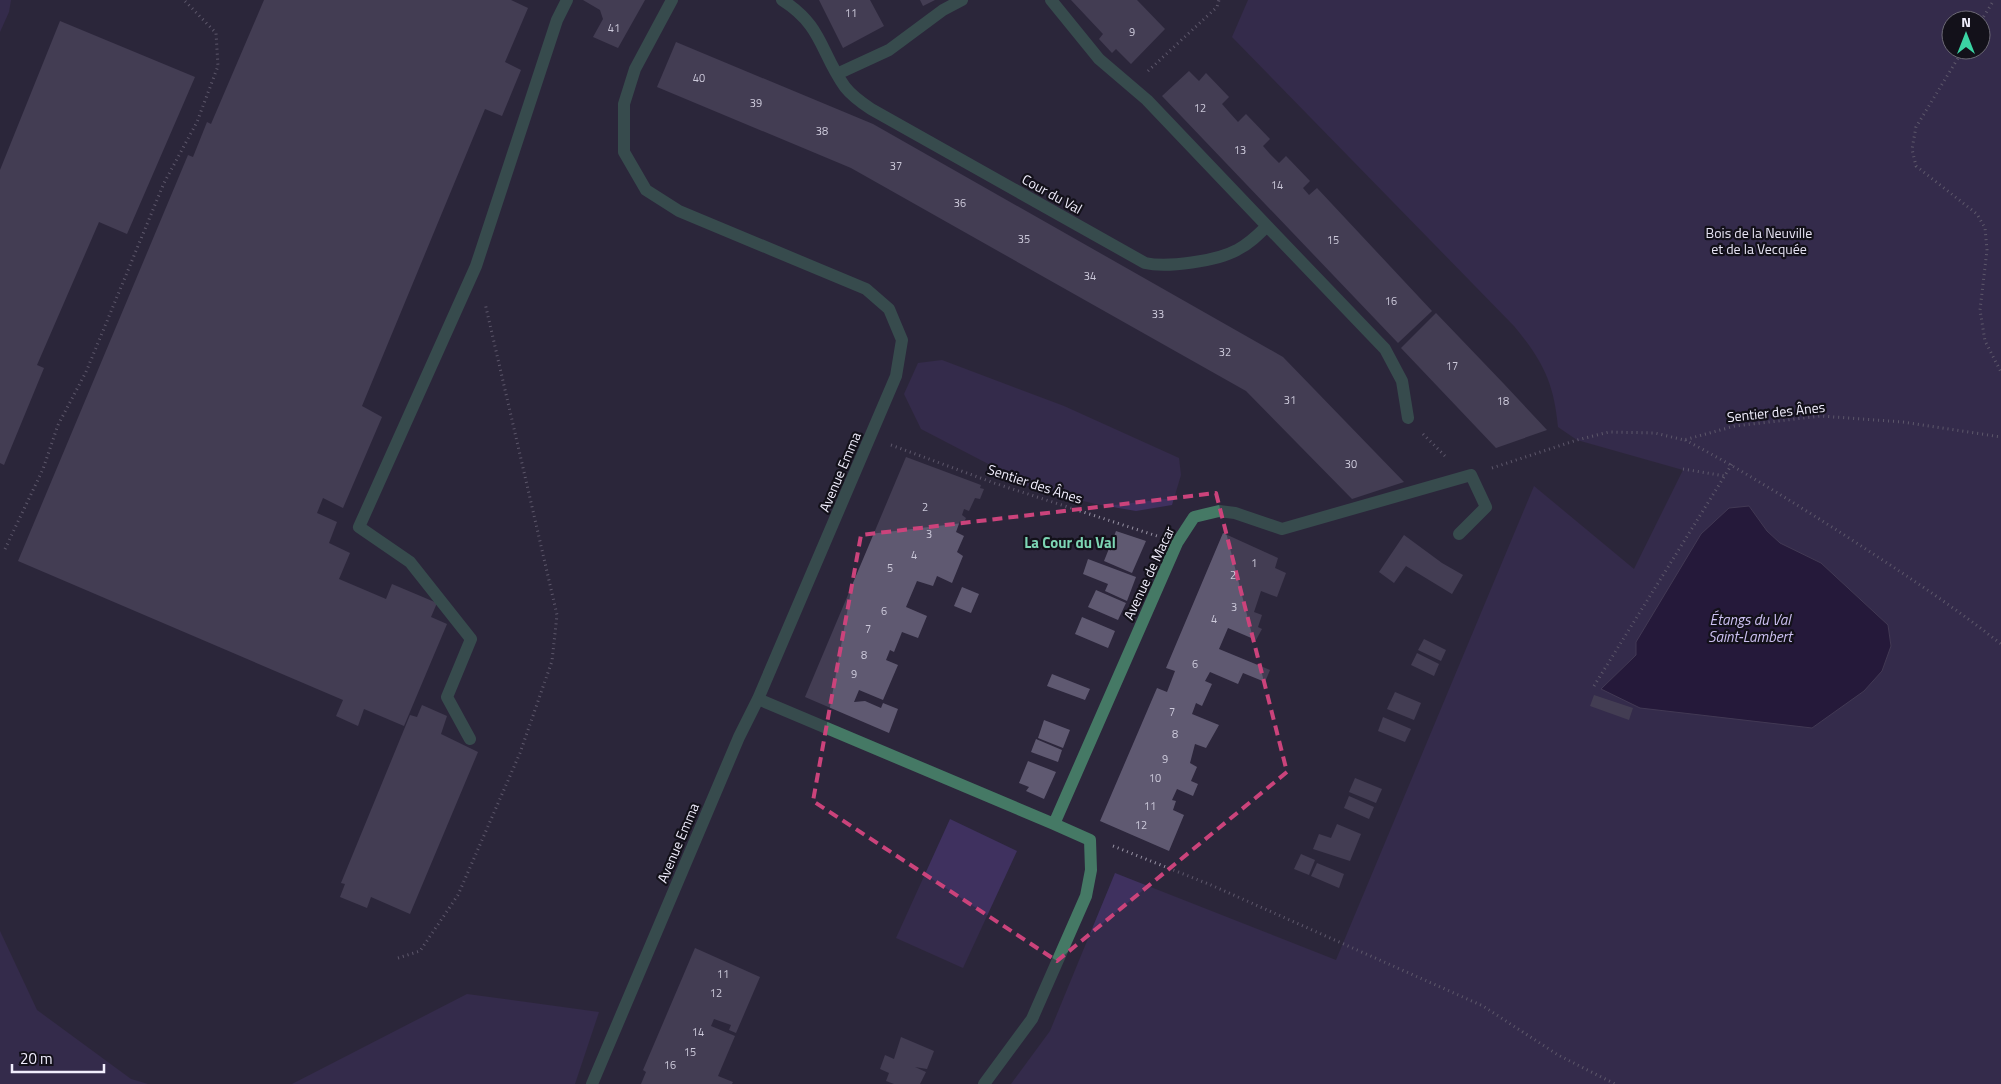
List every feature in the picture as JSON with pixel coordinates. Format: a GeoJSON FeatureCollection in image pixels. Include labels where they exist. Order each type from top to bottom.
{"type":"FeatureCollection","features":[{"type":"Feature","properties":{"kind":"street"},"geometry":{"type":"LineString","coordinates":[[470,739],[447,697],[470,640],[410,562],[359,527],[476,266],[557,20],[568,0]]}},
{"type":"Feature","properties":{"kind":"street","name":"Avenue Emma"},"geometry":{"type":"LineString","coordinates":[[592,1084],[739,737],[758,699],[896,376],[902,340],[889,309],[866,289],[679,211],[646,190],[624,152],[624,104],[635,68],[672,0]]}},
{"type":"Feature","properties":{"kind":"street","name":"Cour du Val"},"geometry":{"type":"LineString","coordinates":[[782,0],[796,9],[818,34],[846,89],[871,109],[1145,263],[1170,265],[1234,252],[1248,244],[1267,226]]}},
{"type":"Feature","properties":{"kind":"street"},"geometry":{"type":"LineString","coordinates":[[837,74],[889,50],[944,10],[962,0]]}},
{"type":"Feature","properties":{"kind":"street"},"geometry":{"type":"LineString","coordinates":[[1051,0],[1096,55],[1162,114],[1385,349],[1402,381],[1408,418]]}},
{"type":"Feature","properties":{"kind":"street"},"geometry":{"type":"LineString","coordinates":[[1459,534],[1486,507],[1471,475]]}},
{"type":"Feature","properties":{"kind":"street","name":"Avenue de Macar"},"geometry":{"type":"LineString","coordinates":[[1054,824],[1177,543],[1194,517],[1219,511],[1236,513],[1282,529],[1471,475]]}},
{"type":"Feature","properties":{"kind":"street"},"geometry":{"type":"LineString","coordinates":[[758,699],[1090,840],[1091,870],[1086,896],[1032,1019],[984,1084]]}},
{"type":"Feature","properties":{"kind":"path"},"geometry":{"type":"LineString","coordinates":[[6,548],[43,470],[58,424],[86,372],[164,183],[197,122],[218,66],[216,33],[184,0]]}},
{"type":"Feature","properties":{"kind":"path"},"geometry":{"type":"LineString","coordinates":[[1131,87],[1217,7],[1219,0]]}},
{"type":"Feature","properties":{"kind":"path"},"geometry":{"type":"LineString","coordinates":[[1957,60],[1916,128],[1912,149],[1916,166],[1977,214],[1985,228],[1987,250],[1980,310],[1985,341],[2001,372]]}},
{"type":"Feature","properties":{"kind":"path"},"geometry":{"type":"LineString","coordinates":[[398,958],[420,951],[458,895],[520,753],[552,661],[557,615],[476,266]]}},
{"type":"Feature","properties":{"kind":"path","name":"Sentier des Ânes"},"geometry":{"type":"LineString","coordinates":[[1471,475],[1576,440],[1609,432],[1656,433],[1684,440],[1735,426],[1821,416],[1903,422],[2001,437]]}},
{"type":"Feature","properties":{"kind":"path"},"geometry":{"type":"LineString","coordinates":[[1684,440],[1732,464],[1956,608],[2001,644]]}},
{"type":"Feature","properties":{"kind":"path","name":"Sentier des Ânes"},"geometry":{"type":"LineString","coordinates":[[908,451],[994,483],[1156,536]]}},
{"type":"Feature","properties":{"kind":"path"},"geometry":{"type":"LineString","coordinates":[[1594,686],[1732,464]]}},
{"type":"Feature","properties":{"kind":"path"},"geometry":{"type":"LineString","coordinates":[[1683,470],[1724,476]]}},
{"type":"Feature","properties":{"kind":"path"},"geometry":{"type":"LineString","coordinates":[[1090,840],[1116,847],[1212,885],[1483,1006],[1521,1029],[1558,1055],[1615,1084]]}},
{"type":"Feature","properties":{"kind":"highlighted area"},"geometry":{"type":"Polygon","coordinates":[[[1216,493],[1287,772],[1057,961],[813,801],[861,535],[1216,493]]]}},
{"type":"Feature","properties":{"kind":"green space"},"geometry":{"type":"Polygon","coordinates":[[[0,0],[11,0],[9,12],[0,32],[0,0]]]}},
{"type":"Feature","properties":{"kind":"green space","name":"Bois de la Neuville et de la Vecquée"},"geometry":{"type":"Polygon","coordinates":[[[1248,0],[2001,0],[2001,1084],[1011,1084],[1050,1031],[1115,873],[1336,960],[1534,486],[1634,569],[1683,470],[1577,440],[1558,427],[1550,384],[1545,372],[1532,350],[1514,326],[1232,37],[1248,0]],[[1749,506],[1729,508],[1636,655],[1601,689],[1812,728],[1864,691],[1882,671],[1891,646],[1888,625],[1821,563],[1780,543],[1767,531],[1749,506]]]}},
{"type":"Feature","properties":{"kind":"green space"},"geometry":{"type":"Polygon","coordinates":[[[942,360],[1064,406],[1179,458],[1181,475],[1172,505],[1136,511],[1095,504],[1008,481],[998,469],[921,429],[904,394],[918,363],[942,360]]]}},
{"type":"Feature","properties":{"kind":"green space"},"geometry":{"type":"Polygon","coordinates":[[[950,819],[1017,851],[963,968],[896,938],[950,819]]]}},
{"type":"Feature","properties":{"kind":"green space"},"geometry":{"type":"Polygon","coordinates":[[[0,931],[37,1010],[131,1079],[148,1084],[0,1084],[0,931]]]}},
{"type":"Feature","properties":{"kind":"green space"},"geometry":{"type":"Polygon","coordinates":[[[467,994],[599,1012],[575,1084],[292,1084],[467,994]]]}},
{"type":"Feature","properties":{"kind":"water","name":"Étangs du Val Saint-Lambert"},"geometry":{"type":"Polygon","coordinates":[[[1749,506],[1767,531],[1780,543],[1821,563],[1888,625],[1891,646],[1882,671],[1864,691],[1812,728],[1640,708],[1601,689],[1636,655],[1636,642],[1701,534],[1729,508],[1749,506]]]}},
{"type":"Feature","properties":{"kind":"building"},"geometry":{"type":"Polygon","coordinates":[[[264,0],[511,0],[528,8],[505,62],[521,70],[502,116],[485,109],[362,406],[382,417],[343,508],[323,498],[317,513],[337,522],[329,543],[350,553],[339,579],[386,599],[392,584],[437,603],[431,617],[447,624],[404,726],[364,709],[358,726],[336,716],[343,700],[18,561],[188,155],[193,157],[207,122],[211,124],[264,0]]]}},
{"type":"Feature","properties":{"kind":"building"},"geometry":{"type":"Polygon","coordinates":[[[583,0],[645,0],[618,48],[593,37],[603,19],[600,10],[583,0]]]}},
{"type":"Feature","properties":{"kind":"building"},"geometry":{"type":"Polygon","coordinates":[[[819,0],[870,0],[884,26],[843,48],[819,0]]]}},
{"type":"Feature","properties":{"kind":"building"},"geometry":{"type":"Polygon","coordinates":[[[920,0],[935,0],[923,6],[920,0]]]}},
{"type":"Feature","properties":{"kind":"building"},"geometry":{"type":"Polygon","coordinates":[[[1071,0],[1137,0],[1165,29],[1131,64],[1116,49],[1112,53],[1099,39],[1103,34],[1071,0]]]}},
{"type":"Feature","properties":{"kind":"building"},"geometry":{"type":"Polygon","coordinates":[[[60,21],[195,77],[127,234],[99,222],[37,365],[44,368],[4,465],[0,463],[0,170],[60,21]]]}},
{"type":"Feature","properties":{"kind":"building"},"geometry":{"type":"Polygon","coordinates":[[[676,42],[873,124],[1283,357],[1404,482],[1352,499],[1246,391],[851,168],[657,87],[676,42]]]}},
{"type":"Feature","properties":{"kind":"building"},"geometry":{"type":"Polygon","coordinates":[[[1189,71],[1199,81],[1206,73],[1229,97],[1222,104],[1238,122],[1246,114],[1270,139],[1263,146],[1270,154],[1279,163],[1286,156],[1310,181],[1303,188],[1309,195],[1317,188],[1432,311],[1398,343],[1162,96],[1189,71]]]}},
{"type":"Feature","properties":{"kind":"building"},"geometry":{"type":"Polygon","coordinates":[[[1436,313],[1547,430],[1496,448],[1401,348],[1436,313]]]}},
{"type":"Feature","properties":{"kind":"building"},"geometry":{"type":"Polygon","coordinates":[[[906,457],[981,485],[980,488],[984,489],[980,499],[975,498],[969,511],[964,509],[962,515],[966,518],[964,522],[960,521],[956,532],[964,536],[957,552],[963,556],[952,583],[937,576],[933,586],[917,581],[906,607],[927,616],[918,638],[902,632],[894,652],[890,650],[886,660],[898,665],[883,700],[859,690],[854,702],[865,701],[881,708],[883,703],[898,709],[889,733],[805,697],[906,457]]]}},
{"type":"Feature","properties":{"kind":"building"},"geometry":{"type":"Polygon","coordinates":[[[1116,531],[1146,541],[1132,573],[1104,561],[1116,531]]]}},
{"type":"Feature","properties":{"kind":"building"},"geometry":{"type":"Polygon","coordinates":[[[1223,533],[1278,558],[1275,568],[1286,573],[1277,597],[1261,591],[1254,612],[1262,615],[1258,627],[1262,629],[1256,640],[1228,628],[1219,649],[1270,670],[1265,682],[1243,673],[1238,684],[1210,672],[1205,681],[1212,684],[1202,706],[1196,703],[1192,714],[1219,725],[1206,748],[1195,744],[1190,763],[1197,767],[1191,781],[1198,784],[1193,796],[1177,789],[1172,800],[1176,801],[1173,810],[1184,815],[1169,851],[1100,821],[1157,688],[1167,692],[1175,671],[1166,668],[1223,533]]]}},
{"type":"Feature","properties":{"kind":"building"},"geometry":{"type":"Polygon","coordinates":[[[1404,535],[1442,563],[1463,575],[1452,594],[1406,566],[1394,583],[1379,572],[1404,535]]]}},
{"type":"Feature","properties":{"kind":"building"},"geometry":{"type":"Polygon","coordinates":[[[1088,559],[1136,577],[1127,601],[1105,591],[1108,584],[1083,574],[1088,559]]]}},
{"type":"Feature","properties":{"kind":"building"},"geometry":{"type":"Polygon","coordinates":[[[962,587],[979,594],[971,613],[954,606],[962,587]]]}},
{"type":"Feature","properties":{"kind":"building"},"geometry":{"type":"Polygon","coordinates":[[[1096,590],[1126,603],[1118,620],[1088,607],[1096,590]]]}},
{"type":"Feature","properties":{"kind":"building"},"geometry":{"type":"Polygon","coordinates":[[[1082,617],[1115,631],[1108,648],[1075,634],[1082,617]]]}},
{"type":"Feature","properties":{"kind":"building"},"geometry":{"type":"Polygon","coordinates":[[[1424,639],[1446,650],[1441,661],[1418,650],[1424,639]]]}},
{"type":"Feature","properties":{"kind":"building"},"geometry":{"type":"Polygon","coordinates":[[[1417,653],[1439,664],[1434,676],[1411,665],[1417,653]]]}},
{"type":"Feature","properties":{"kind":"building"},"geometry":{"type":"Polygon","coordinates":[[[1052,674],[1090,689],[1085,700],[1047,686],[1052,674]]]}},
{"type":"Feature","properties":{"kind":"building"},"geometry":{"type":"Polygon","coordinates":[[[1395,692],[1421,703],[1414,720],[1387,709],[1395,692]]]}},
{"type":"Feature","properties":{"kind":"building"},"geometry":{"type":"Polygon","coordinates":[[[1594,695],[1633,708],[1629,720],[1590,706],[1594,695]]]}},
{"type":"Feature","properties":{"kind":"building"},"geometry":{"type":"Polygon","coordinates":[[[422,705],[447,716],[441,734],[478,752],[410,914],[371,897],[367,908],[340,897],[345,884],[341,883],[410,715],[417,717],[422,705]]]}},
{"type":"Feature","properties":{"kind":"building"},"geometry":{"type":"Polygon","coordinates":[[[1383,717],[1411,729],[1405,742],[1378,731],[1383,717]]]}},
{"type":"Feature","properties":{"kind":"building"},"geometry":{"type":"Polygon","coordinates":[[[1044,720],[1070,730],[1063,748],[1038,738],[1044,720]]]}},
{"type":"Feature","properties":{"kind":"building"},"geometry":{"type":"Polygon","coordinates":[[[1036,739],[1062,750],[1058,762],[1031,752],[1036,739]]]}},
{"type":"Feature","properties":{"kind":"building"},"geometry":{"type":"Polygon","coordinates":[[[1028,761],[1056,772],[1044,799],[1026,791],[1029,787],[1019,783],[1028,761]]]}},
{"type":"Feature","properties":{"kind":"building"},"geometry":{"type":"Polygon","coordinates":[[[1355,778],[1382,789],[1376,803],[1349,792],[1355,778]]]}},
{"type":"Feature","properties":{"kind":"building"},"geometry":{"type":"Polygon","coordinates":[[[1349,796],[1374,807],[1369,819],[1344,808],[1349,796]]]}},
{"type":"Feature","properties":{"kind":"building"},"geometry":{"type":"Polygon","coordinates":[[[1337,824],[1361,834],[1350,861],[1313,849],[1319,834],[1331,838],[1337,824]]]}},
{"type":"Feature","properties":{"kind":"building"},"geometry":{"type":"Polygon","coordinates":[[[1301,854],[1315,860],[1309,875],[1294,869],[1301,854]]]}},
{"type":"Feature","properties":{"kind":"building"},"geometry":{"type":"Polygon","coordinates":[[[1317,863],[1344,874],[1339,888],[1311,876],[1317,863]]]}},
{"type":"Feature","properties":{"kind":"building"},"geometry":{"type":"Polygon","coordinates":[[[695,948],[760,977],[736,1033],[729,1030],[731,1025],[714,1019],[711,1026],[735,1036],[718,1076],[733,1082],[732,1084],[641,1084],[646,1072],[643,1070],[695,948]]]}},
{"type":"Feature","properties":{"kind":"building"},"geometry":{"type":"Polygon","coordinates":[[[901,1037],[934,1051],[927,1069],[915,1067],[926,1072],[920,1084],[894,1084],[886,1081],[889,1073],[880,1069],[885,1055],[894,1059],[901,1037]]]}},
{"type":"Feature","properties":{"kind":"district","name":"La Cour du Val"},"geometry":{"type":"Point","coordinates":[1070,543]}}]}
